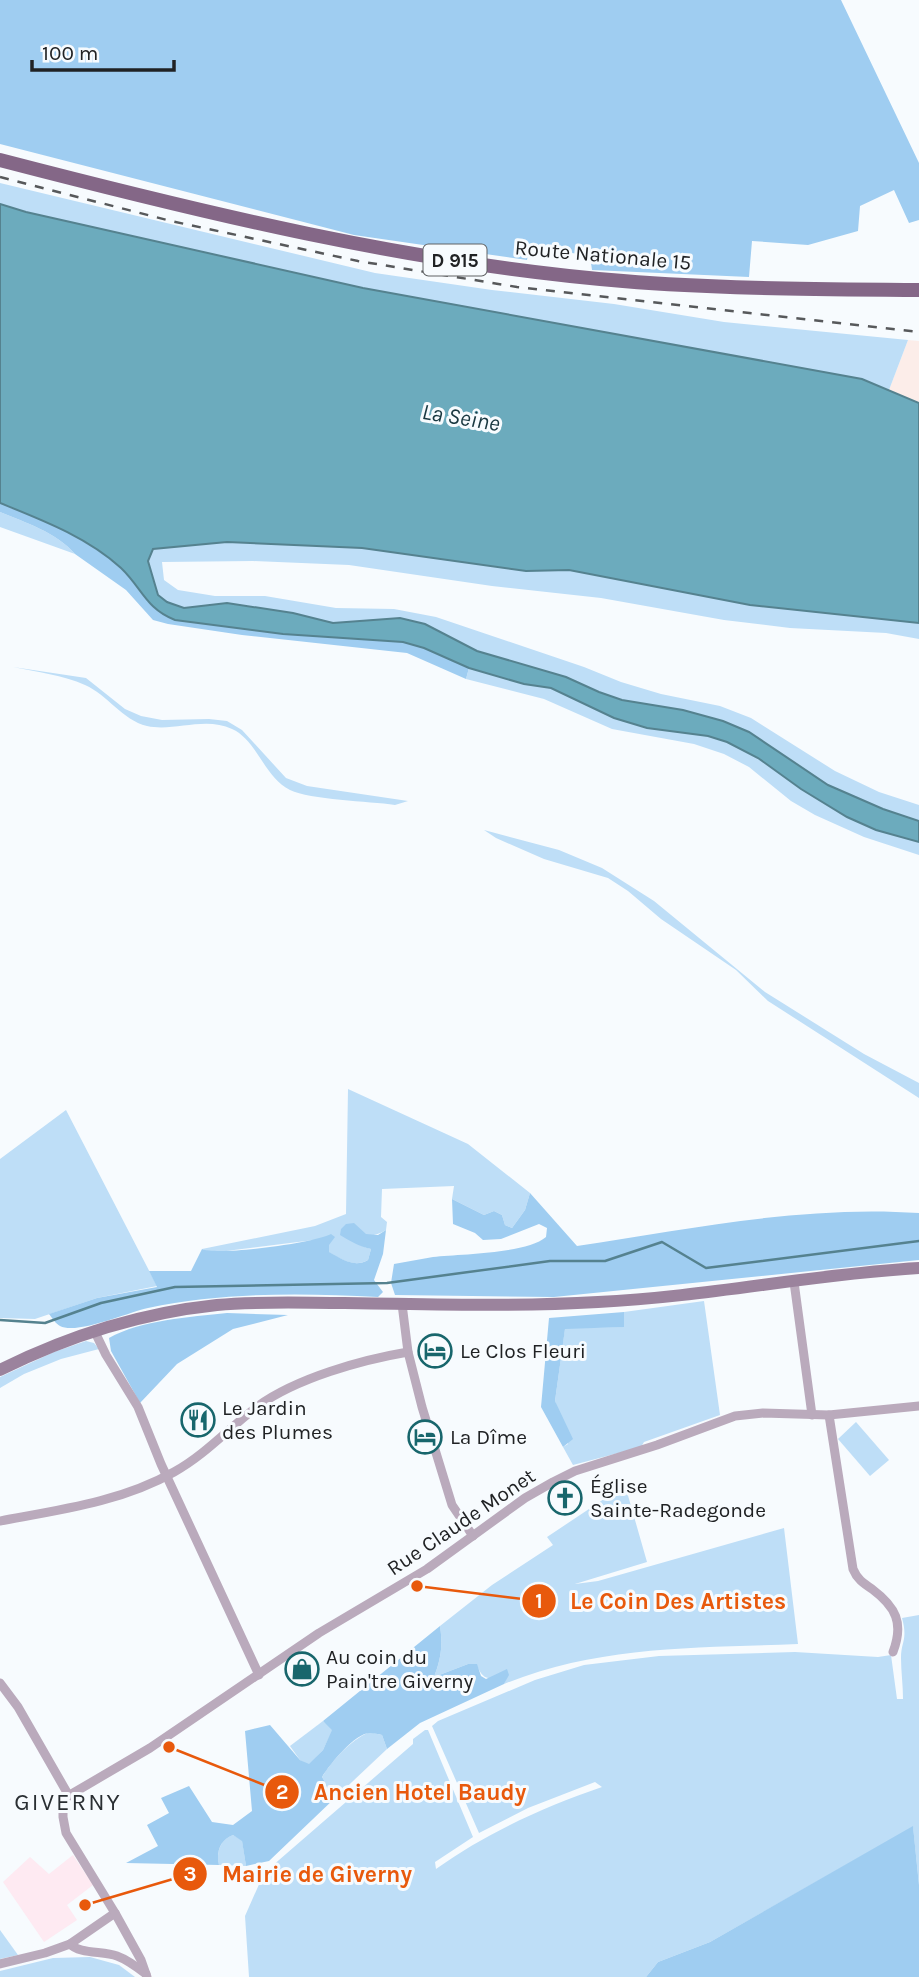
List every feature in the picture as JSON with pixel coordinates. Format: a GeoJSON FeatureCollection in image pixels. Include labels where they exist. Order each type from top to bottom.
{"type":"FeatureCollection","features":[{"type":"Feature","properties":{"kind":"main road","name":"Route Nationale 15"},"geometry":{"type":"LineString","coordinates":[[0,160],[299,231],[522,270],[665,284],[919,290]]}},
{"type":"Feature","properties":{"kind":"main road"},"geometry":{"type":"LineString","coordinates":[[0,1370],[94,1331],[167,1312],[240,1303],[598,1303],[919,1268]]}},
{"type":"Feature","properties":{"kind":"street"},"geometry":{"type":"LineString","coordinates":[[794,1282],[812,1415]]}},
{"type":"Feature","properties":{"kind":"street"},"geometry":{"type":"LineString","coordinates":[[402,1304],[408,1352],[452,1505],[473,1536]]}},
{"type":"Feature","properties":{"kind":"street"},"geometry":{"type":"LineString","coordinates":[[94,1331],[138,1407],[259,1675]]}},
{"type":"Feature","properties":{"kind":"street"},"geometry":{"type":"LineString","coordinates":[[0,1521],[108,1499],[168,1476],[186,1465],[259,1405],[288,1388],[367,1359],[408,1352]]}},
{"type":"Feature","properties":{"kind":"street","name":"Rue Claude Monet"},"geometry":{"type":"LineString","coordinates":[[69,1796],[160,1742],[350,1614],[427,1569],[525,1498],[563,1476],[735,1416],[763,1413],[829,1415],[919,1406]]}},
{"type":"Feature","properties":{"kind":"street"},"geometry":{"type":"LineString","coordinates":[[829,1415],[853,1569],[856,1577],[884,1600],[895,1614],[899,1635],[893,1652]]}},
{"type":"Feature","properties":{"kind":"street"},"geometry":{"type":"LineString","coordinates":[[0,1683],[18,1707],[69,1796],[63,1800],[64,1826],[134,1945],[146,1976]]}},
{"type":"Feature","properties":{"kind":"street"},"geometry":{"type":"LineString","coordinates":[[0,1964],[69,1944],[115,1913]]}},
{"type":"Feature","properties":{"kind":"street"},"geometry":{"type":"LineString","coordinates":[[69,1944],[76,1950],[96,1951],[120,1957],[146,1976]]}},
{"type":"Feature","properties":{"kind":"shaded area"},"geometry":{"type":"Polygon","coordinates":[[[0,0],[841,0],[919,163],[919,220],[909,223],[894,190],[860,206],[858,231],[808,245],[752,241],[749,277],[592,270],[590,256],[530,246],[527,260],[354,235],[0,144],[0,0]]]}},
{"type":"Feature","properties":{"kind":"shaded area"},"geometry":{"type":"Polygon","coordinates":[[[0,183],[375,273],[614,304],[724,322],[908,340],[889,390],[862,379],[362,288],[26,212],[0,204],[0,183]]]}},
{"type":"Feature","properties":{"kind":"shaded area"},"geometry":{"type":"Polygon","coordinates":[[[908,340],[919,341],[919,403],[889,390],[908,340]]]}},
{"type":"Feature","properties":{"kind":"shaded area"},"geometry":{"type":"Polygon","coordinates":[[[0,503],[64,530],[94,547],[121,568],[157,610],[175,620],[283,634],[403,642],[424,648],[469,668],[466,679],[407,653],[242,635],[153,620],[126,590],[50,534],[0,512],[0,503]]]}},
{"type":"Feature","properties":{"kind":"shaded area"},"geometry":{"type":"Polygon","coordinates":[[[0,512],[50,534],[75,554],[0,527],[0,512]]]}},
{"type":"Feature","properties":{"kind":"shaded area"},"geometry":{"type":"Polygon","coordinates":[[[227,542],[362,548],[526,571],[569,570],[750,605],[919,623],[919,639],[886,633],[790,628],[724,620],[601,598],[492,586],[349,565],[253,561],[162,562],[164,580],[178,590],[215,596],[265,596],[336,608],[394,609],[436,617],[621,682],[661,694],[720,706],[751,718],[835,771],[879,792],[919,805],[919,821],[828,785],[749,732],[622,700],[566,677],[477,651],[452,640],[362,621],[333,623],[293,613],[261,609],[184,608],[167,602],[158,595],[148,561],[153,549],[227,542]]]}},
{"type":"Feature","properties":{"kind":"shaded area"},"geometry":{"type":"Polygon","coordinates":[[[13,667],[86,678],[125,709],[141,716],[162,720],[227,721],[242,730],[286,778],[307,786],[408,801],[395,805],[325,798],[290,790],[273,777],[248,741],[232,729],[211,724],[147,726],[122,713],[85,685],[59,676],[13,667]]]}},
{"type":"Feature","properties":{"kind":"shaded area"},"geometry":{"type":"Polygon","coordinates":[[[469,668],[524,684],[551,688],[614,718],[647,728],[708,736],[727,742],[758,758],[847,817],[876,830],[919,842],[919,855],[864,837],[815,815],[791,801],[749,767],[724,754],[694,744],[612,729],[544,699],[466,679],[469,668]]]}},
{"type":"Feature","properties":{"kind":"shaded area"},"geometry":{"type":"Polygon","coordinates":[[[484,830],[559,850],[602,868],[654,901],[765,992],[864,1054],[919,1083],[919,1098],[768,1001],[736,970],[661,919],[608,878],[544,859],[484,830]]]}},
{"type":"Feature","properties":{"kind":"shaded area"},"geometry":{"type":"Polygon","coordinates":[[[348,1089],[468,1144],[530,1193],[525,1210],[512,1228],[505,1225],[502,1215],[494,1211],[484,1215],[452,1199],[454,1186],[382,1189],[381,1217],[387,1222],[386,1230],[348,1239],[371,1249],[368,1260],[363,1262],[348,1262],[328,1252],[329,1245],[322,1239],[218,1252],[202,1249],[315,1226],[346,1214],[348,1089]]]}},
{"type":"Feature","properties":{"kind":"shaded area"},"geometry":{"type":"Polygon","coordinates":[[[66,1110],[157,1286],[97,1298],[35,1319],[0,1318],[0,1159],[66,1110]]]}},
{"type":"Feature","properties":{"kind":"shaded area"},"geometry":{"type":"Polygon","coordinates":[[[530,1193],[577,1246],[790,1215],[876,1211],[919,1213],[919,1260],[554,1297],[395,1295],[391,1283],[394,1264],[433,1257],[509,1250],[537,1243],[546,1237],[547,1228],[539,1224],[501,1239],[483,1240],[475,1233],[453,1224],[452,1199],[484,1215],[494,1211],[502,1215],[505,1225],[512,1228],[525,1210],[530,1193]]]}},
{"type":"Feature","properties":{"kind":"shaded area"},"geometry":{"type":"Polygon","coordinates":[[[354,1223],[366,1234],[378,1235],[386,1230],[383,1254],[374,1280],[383,1292],[378,1297],[234,1296],[148,1308],[78,1328],[60,1326],[49,1314],[97,1298],[157,1287],[149,1271],[191,1271],[202,1249],[227,1251],[266,1248],[331,1234],[335,1237],[329,1245],[329,1252],[348,1262],[363,1262],[368,1260],[371,1249],[340,1235],[346,1224],[354,1223]]]}},
{"type":"Feature","properties":{"kind":"shaded area"},"geometry":{"type":"Polygon","coordinates":[[[704,1301],[720,1415],[644,1442],[641,1447],[573,1465],[563,1447],[568,1444],[555,1401],[565,1328],[623,1327],[624,1312],[704,1301]]]}},
{"type":"Feature","properties":{"kind":"shaded area"},"geometry":{"type":"Polygon","coordinates":[[[624,1312],[624,1327],[565,1329],[555,1401],[573,1439],[563,1447],[541,1407],[549,1318],[624,1312]]]}},
{"type":"Feature","properties":{"kind":"shaded area"},"geometry":{"type":"Polygon","coordinates":[[[227,1313],[288,1315],[233,1329],[177,1364],[140,1403],[111,1351],[109,1338],[151,1323],[227,1313]]]}},
{"type":"Feature","properties":{"kind":"shaded area"},"geometry":{"type":"Polygon","coordinates":[[[86,1341],[94,1343],[99,1349],[61,1359],[24,1374],[0,1388],[0,1377],[54,1352],[86,1341]]]}},
{"type":"Feature","properties":{"kind":"shaded area"},"geometry":{"type":"Polygon","coordinates":[[[856,1422],[889,1460],[870,1476],[838,1439],[856,1422]]]}},
{"type":"Feature","properties":{"kind":"shaded area"},"geometry":{"type":"Polygon","coordinates":[[[625,1485],[647,1562],[575,1584],[598,1581],[784,1528],[798,1644],[686,1648],[613,1655],[540,1671],[504,1684],[508,1675],[485,1677],[476,1664],[468,1664],[434,1677],[441,1652],[440,1626],[492,1585],[553,1545],[547,1537],[625,1485]]]}},
{"type":"Feature","properties":{"kind":"shaded area"},"geometry":{"type":"Polygon","coordinates":[[[919,1615],[919,1885],[913,1827],[710,1942],[658,1962],[646,1977],[249,1977],[245,1916],[264,1873],[413,1744],[413,1739],[425,1730],[428,1730],[473,1837],[435,1862],[436,1869],[516,1822],[602,1787],[595,1782],[528,1808],[479,1833],[432,1726],[438,1721],[535,1680],[584,1665],[659,1656],[795,1652],[878,1657],[891,1655],[897,1699],[903,1699],[902,1618],[919,1615]]]}},
{"type":"Feature","properties":{"kind":"shaded area"},"geometry":{"type":"Polygon","coordinates":[[[440,1626],[441,1652],[434,1677],[468,1664],[477,1664],[481,1676],[486,1679],[507,1669],[509,1675],[504,1684],[420,1723],[387,1749],[382,1735],[370,1733],[350,1743],[322,1777],[335,1798],[269,1861],[246,1866],[242,1841],[233,1835],[220,1847],[219,1865],[126,1863],[158,1846],[147,1825],[169,1813],[161,1798],[189,1786],[212,1822],[233,1825],[252,1811],[245,1731],[270,1725],[300,1760],[309,1764],[323,1750],[332,1730],[323,1721],[440,1626]]]}},
{"type":"Feature","properties":{"kind":"shaded area"},"geometry":{"type":"Polygon","coordinates":[[[323,1721],[333,1729],[323,1750],[309,1765],[300,1760],[290,1746],[323,1721]]]}},
{"type":"Feature","properties":{"kind":"shaded area"},"geometry":{"type":"Polygon","coordinates":[[[369,1732],[382,1735],[387,1749],[335,1798],[322,1777],[342,1751],[369,1732]]]}},
{"type":"Feature","properties":{"kind":"shaded area"},"geometry":{"type":"Polygon","coordinates":[[[913,1826],[919,1885],[919,1977],[646,1977],[658,1962],[710,1942],[913,1826]]]}},
{"type":"Feature","properties":{"kind":"shaded area"},"geometry":{"type":"Polygon","coordinates":[[[233,1835],[242,1840],[246,1866],[219,1865],[220,1847],[233,1835]]]}},
{"type":"Feature","properties":{"kind":"shaded area"},"geometry":{"type":"Polygon","coordinates":[[[73,1855],[93,1885],[67,1905],[77,1920],[44,1942],[3,1882],[30,1857],[49,1874],[73,1855]]]}},
{"type":"Feature","properties":{"kind":"shaded area"},"geometry":{"type":"Polygon","coordinates":[[[0,1930],[18,1955],[0,1959],[0,1930]]]}},
{"type":"Feature","properties":{"kind":"shaded area"},"geometry":{"type":"Polygon","coordinates":[[[90,1957],[119,1965],[135,1977],[0,1977],[0,1971],[53,1958],[90,1957]]]}},
{"type":"Feature","properties":{"kind":"water","name":"La Seine"},"geometry":{"type":"Polygon","coordinates":[[[0,204],[363,288],[862,379],[919,403],[919,623],[750,605],[569,570],[526,571],[362,548],[227,542],[153,549],[148,561],[158,595],[167,602],[184,608],[227,603],[293,613],[333,623],[400,618],[425,624],[477,651],[566,677],[622,700],[683,710],[723,721],[749,732],[828,785],[919,821],[919,842],[876,830],[847,817],[758,758],[727,742],[708,736],[647,728],[614,718],[551,688],[524,684],[469,668],[424,648],[403,642],[283,634],[175,620],[157,610],[121,568],[94,547],[64,530],[0,503],[0,204]]]}},
{"type":"Feature","properties":{"kind":"waterway"},"geometry":{"type":"LineString","coordinates":[[0,1320],[45,1323],[101,1303],[175,1287],[387,1283],[550,1261],[605,1261],[662,1242],[706,1268],[919,1241]]}},
{"type":"Feature","properties":{"kind":"railway"},"geometry":{"type":"LineString","coordinates":[[0,177],[171,221],[358,261],[517,287],[919,332]]}},
{"type":"Feature","properties":{"kind":"place","name":"Le Clos Fleuri"},"geometry":{"type":"Point","coordinates":[435,1351]}},
{"type":"Feature","properties":{"kind":"place","name":"Le Jardin des Plumes"},"geometry":{"type":"Point","coordinates":[198,1420]}},
{"type":"Feature","properties":{"kind":"place","name":"La Dîme"},"geometry":{"type":"Point","coordinates":[425,1437]}},
{"type":"Feature","properties":{"kind":"place","name":"Église Sainte-Radegonde"},"geometry":{"type":"Point","coordinates":[565,1498]}},
{"type":"Feature","properties":{"kind":"place","name":"Le Coin Des Artistes"},"geometry":{"type":"Point","coordinates":[417,1586]}},
{"type":"Feature","properties":{"kind":"place","name":"Au coin du Pain'tre Giverny"},"geometry":{"type":"Point","coordinates":[302,1669]}},
{"type":"Feature","properties":{"kind":"place","name":"Ancien Hotel Baudy"},"geometry":{"type":"Point","coordinates":[169,1747]}},
{"type":"Feature","properties":{"kind":"place","name":"Mairie de Giverny"},"geometry":{"type":"Point","coordinates":[85,1905]}},
{"type":"Feature","properties":{"kind":"district","name":"GIVERNY"},"geometry":{"type":"Point","coordinates":[68,1802]}}]}
